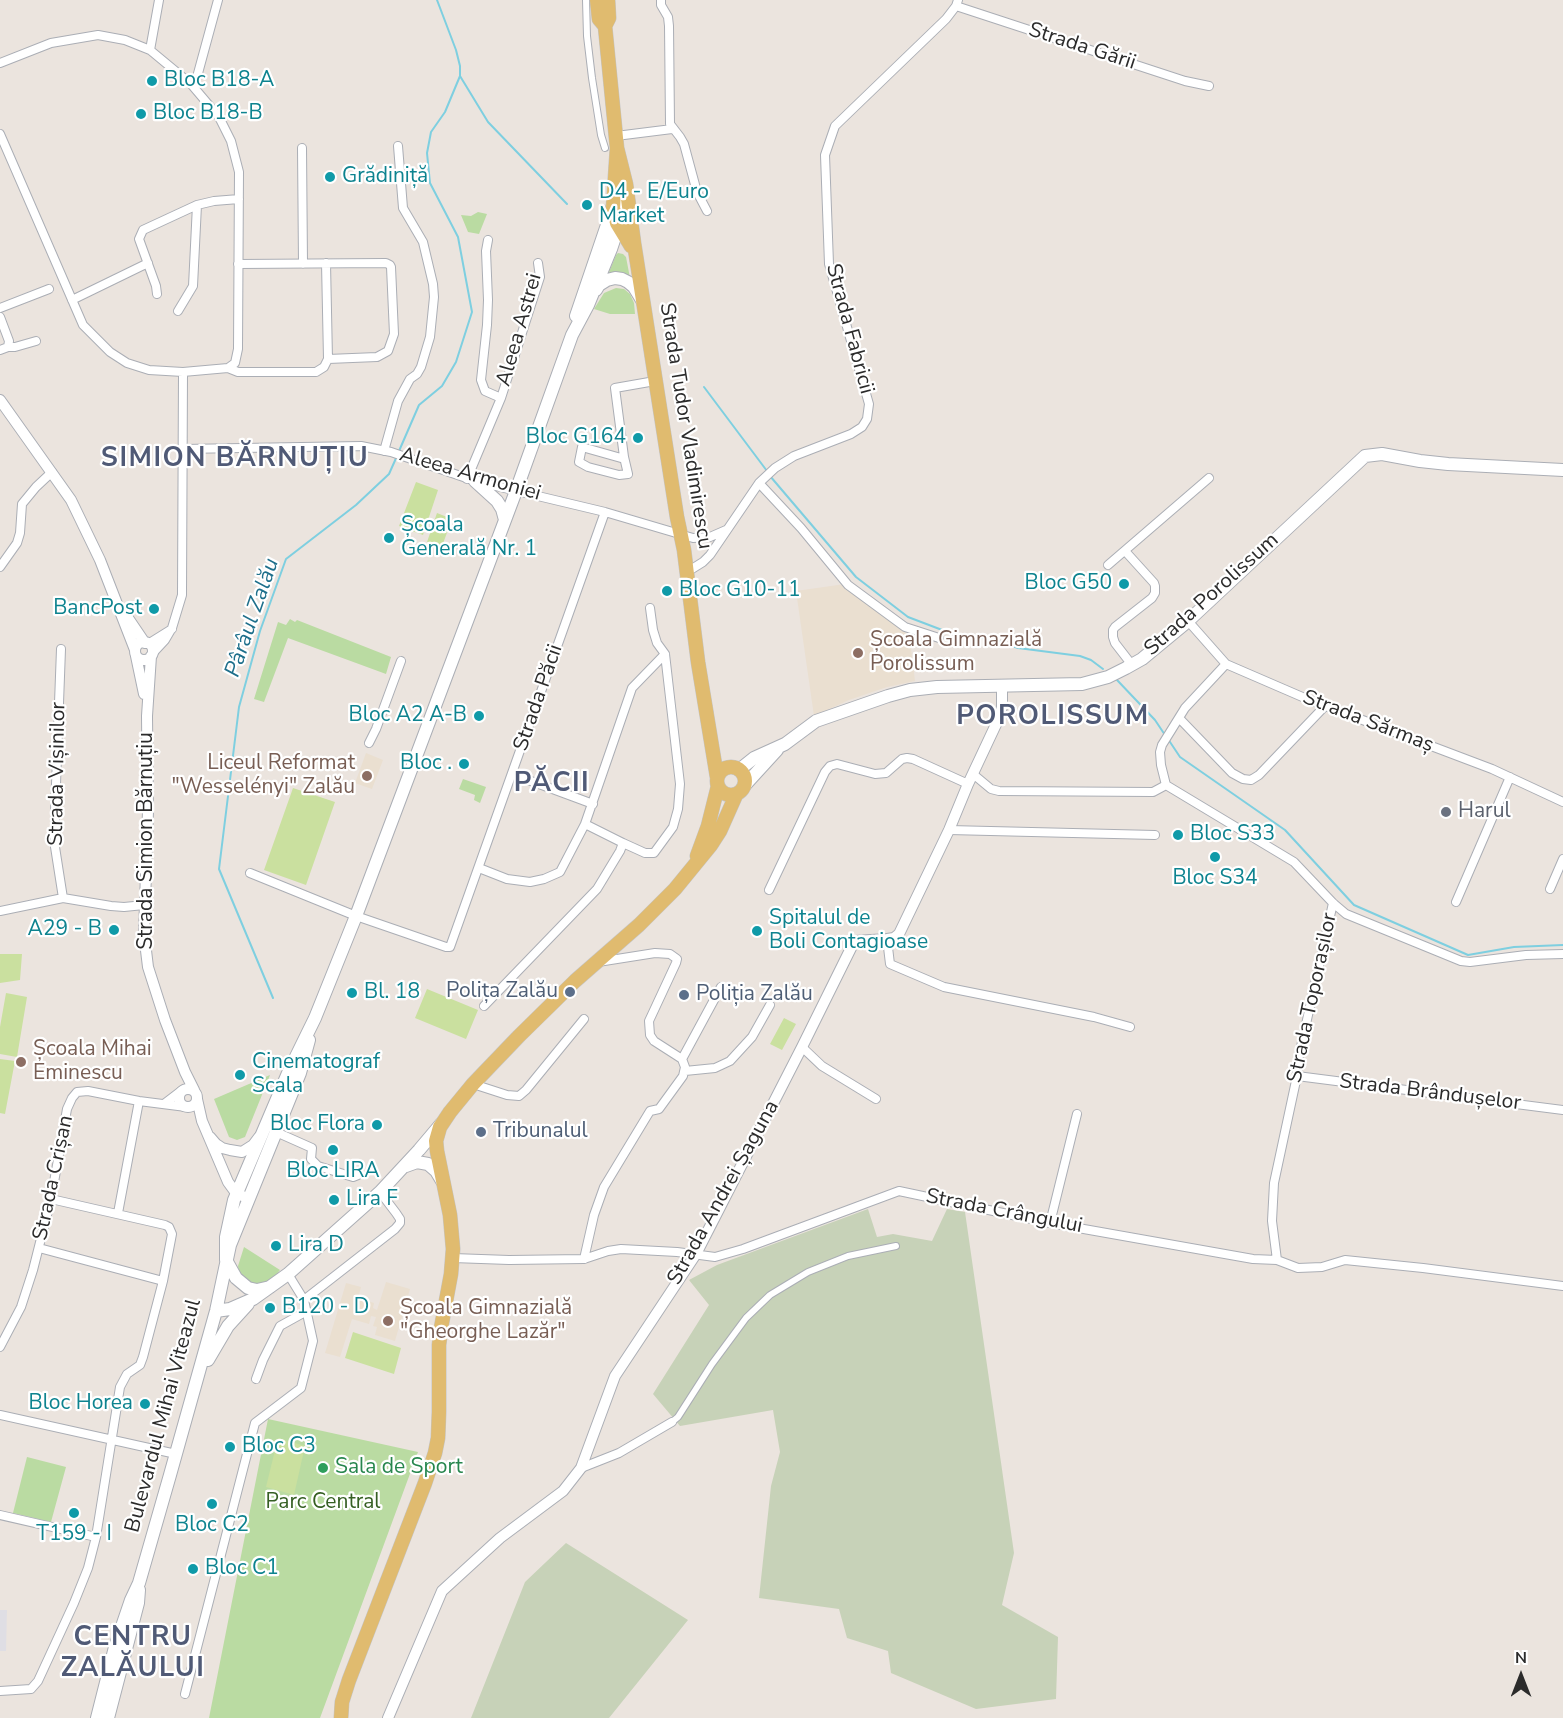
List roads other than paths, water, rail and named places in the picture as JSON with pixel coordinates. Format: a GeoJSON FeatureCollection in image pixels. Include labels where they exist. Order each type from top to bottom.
{"type":"FeatureCollection","features":[{"type":"Feature","properties":{"kind":"main road","name":"Bulevardul Mihai Viteazul"},"geometry":{"type":"LineString","coordinates":[[597,0],[599,19],[605,26]]}},
{"type":"Feature","properties":{"kind":"main road","name":"Bulevardul Mihai Viteazul"},"geometry":{"type":"LineString","coordinates":[[226,1260],[226,1238],[236,1193],[288,1073],[315,1018],[356,916],[516,490],[572,335],[580,301],[604,235],[613,202],[617,166],[613,144],[605,26],[609,18],[608,0]]}},
{"type":"Feature","properties":{"kind":"main road","name":"Bulevardul Mihai Viteazul"},"geometry":{"type":"LineString","coordinates":[[572,335],[620,230],[626,184],[613,144]]}},
{"type":"Feature","properties":{"kind":"main road","name":"Strada Tudor Vladimirescu"},"geometry":{"type":"LineString","coordinates":[[626,184],[655,381],[687,572],[698,662],[717,782],[705,836],[689,873]]}},
{"type":"Feature","properties":{"kind":"main road","name":"Strada Tudor Vladimirescu"},"geometry":{"type":"LineString","coordinates":[[613,202],[615,219],[620,230],[630,242],[636,260]]}},
{"type":"Feature","properties":{"kind":"main road"},"geometry":{"type":"LineString","coordinates":[[604,235],[609,230],[620,230]]}},
{"type":"Feature","properties":{"kind":"main road"},"geometry":{"type":"LineString","coordinates":[[593,293],[599,285],[615,278],[628,282],[634,287],[643,302]]}},
{"type":"Feature","properties":{"kind":"main road","name":"Strada Porolissum"},"geometry":{"type":"LineString","coordinates":[[737,769],[754,758],[777,749],[816,721],[910,690],[937,687],[1082,684],[1108,677],[1132,664],[1188,621],[1365,456],[1382,453],[1448,464],[1563,471]]}},
{"type":"Feature","properties":{"kind":"main road"},"geometry":{"type":"LineString","coordinates":[[471,480],[497,501],[505,520]]}},
{"type":"Feature","properties":{"kind":"main road"},"geometry":{"type":"LineString","coordinates":[[712,742],[737,769],[744,777],[740,790],[727,795],[723,793],[717,782],[722,770],[730,767],[737,769]]}},
{"type":"Feature","properties":{"kind":"main road","name":"Strada Porolissum"},"geometry":{"type":"LineString","coordinates":[[740,790],[777,749]]}},
{"type":"Feature","properties":{"kind":"main road","name":"Strada Tudor Vladimirescu"},"geometry":{"type":"LineString","coordinates":[[216,1311],[230,1309],[253,1299],[288,1274],[380,1192],[420,1150],[473,1084],[533,1022],[645,919],[689,873],[720,831],[740,790]]}},
{"type":"Feature","properties":{"kind":"main road","name":"Bulevardul Mihai Viteazul"},"geometry":{"type":"LineString","coordinates":[[108,1718],[138,1603],[140,1582],[216,1311],[233,1236],[304,1060],[315,1018]]}},
{"type":"Feature","properties":{"kind":"main road"},"geometry":{"type":"LineString","coordinates":[[341,1718],[345,1694],[435,1453],[440,1412],[440,1345],[453,1258],[446,1191],[436,1142],[443,1121]]}},
{"type":"Feature","properties":{"kind":"main road"},"geometry":{"type":"LineString","coordinates":[[420,1150],[427,1146],[433,1148],[439,1162]]}},
{"type":"Feature","properties":{"kind":"main road"},"geometry":{"type":"LineString","coordinates":[[405,1167],[417,1162],[428,1164],[439,1175],[446,1191]]}},
{"type":"Feature","properties":{"kind":"main road"},"geometry":{"type":"LineString","coordinates":[[226,1260],[236,1278],[248,1288],[257,1290],[270,1287]]}},
{"type":"Feature","properties":{"kind":"main road"},"geometry":{"type":"LineString","coordinates":[[196,1385],[228,1326],[253,1299]]}},
{"type":"Feature","properties":{"kind":"main road","name":"Bulevardul Mihai Viteazul"},"geometry":{"type":"LineString","coordinates":[[97,1718],[115,1647],[130,1600],[140,1582]]}},
{"type":"Feature","properties":{"kind":"street"},"geometry":{"type":"LineString","coordinates":[[150,50],[159,0]]}},
{"type":"Feature","properties":{"kind":"street"},"geometry":{"type":"LineString","coordinates":[[191,84],[197,77],[218,0]]}},
{"type":"Feature","properties":{"kind":"street"},"geometry":{"type":"LineString","coordinates":[[586,0],[587,36],[601,135],[613,144],[672,129]]}},
{"type":"Feature","properties":{"kind":"street"},"geometry":{"type":"LineString","coordinates":[[661,0],[669,26],[670,124],[684,144],[698,192],[707,211]]}},
{"type":"Feature","properties":{"kind":"street","name":"Strada Gării"},"geometry":{"type":"LineString","coordinates":[[957,3],[1185,81],[1209,86]]}},
{"type":"Feature","properties":{"kind":"street","name":"Strada Fabricii"},"geometry":{"type":"LineString","coordinates":[[687,572],[703,562],[761,481],[775,468],[794,456],[851,434],[862,427],[867,419],[869,404],[829,264],[825,155],[835,126],[946,19],[957,3]]}},
{"type":"Feature","properties":{"kind":"street"},"geometry":{"type":"LineString","coordinates":[[0,63],[51,43],[98,35],[125,40],[150,50],[191,84],[219,117],[231,141],[239,172],[238,349],[235,363],[228,368]]}},
{"type":"Feature","properties":{"kind":"street"},"geometry":{"type":"LineString","coordinates":[[0,135],[83,325],[110,352],[127,363],[149,370],[183,372],[228,368],[238,372],[316,372],[324,367],[328,359],[326,263]]}},
{"type":"Feature","properties":{"kind":"street"},"geometry":{"type":"LineString","coordinates":[[387,451],[398,401],[410,379],[421,367],[430,337],[434,297],[423,242],[403,208],[398,146]]}},
{"type":"Feature","properties":{"kind":"street"},"geometry":{"type":"LineString","coordinates":[[302,148],[303,264]]}},
{"type":"Feature","properties":{"kind":"street"},"geometry":{"type":"LineString","coordinates":[[157,294],[139,239],[143,230],[197,205],[239,199]]}},
{"type":"Feature","properties":{"kind":"street"},"geometry":{"type":"LineString","coordinates":[[178,311],[193,286],[197,205]]}},
{"type":"Feature","properties":{"kind":"street","name":"Aleea Astrei"},"geometry":{"type":"LineString","coordinates":[[488,240],[486,251],[488,300],[481,380],[485,391],[501,398]]}},
{"type":"Feature","properties":{"kind":"street"},"geometry":{"type":"LineString","coordinates":[[72,300],[148,263]]}},
{"type":"Feature","properties":{"kind":"street"},"geometry":{"type":"LineString","coordinates":[[238,264],[386,263],[391,267],[394,334],[388,351],[377,357],[328,359]]}},
{"type":"Feature","properties":{"kind":"street","name":"Aleea Astrei"},"geometry":{"type":"LineString","coordinates":[[471,480],[501,398],[540,277],[538,263]]}},
{"type":"Feature","properties":{"kind":"street"},"geometry":{"type":"LineString","coordinates":[[0,308],[49,289]]}},
{"type":"Feature","properties":{"kind":"street"},"geometry":{"type":"LineString","coordinates":[[0,317],[9,341],[4,348]]}},
{"type":"Feature","properties":{"kind":"street"},"geometry":{"type":"LineString","coordinates":[[4,348],[36,341]]}},
{"type":"Feature","properties":{"kind":"street"},"geometry":{"type":"LineString","coordinates":[[149,649],[138,644],[135,653],[144,660],[149,649],[165,640],[180,605],[183,586],[183,372]]}},
{"type":"Feature","properties":{"kind":"street"},"geometry":{"type":"LineString","coordinates":[[624,457],[582,447],[579,462],[588,467],[619,475],[628,474],[615,388],[655,381]]}},
{"type":"Feature","properties":{"kind":"street","name":"Strada Simion Bărnuțiu"},"geometry":{"type":"LineString","coordinates":[[0,400],[71,500],[86,528],[118,604],[135,653],[148,712]]}},
{"type":"Feature","properties":{"kind":"street","name":"Aleea Armoniei"},"geometry":{"type":"LineString","coordinates":[[183,449],[361,446],[387,451],[471,480],[605,512],[680,534]]}},
{"type":"Feature","properties":{"kind":"street"},"geometry":{"type":"LineString","coordinates":[[0,567],[17,543],[22,504],[52,472]]}},
{"type":"Feature","properties":{"kind":"street"},"geometry":{"type":"LineString","coordinates":[[1108,565],[1209,478]]}},
{"type":"Feature","properties":{"kind":"street"},"geometry":{"type":"LineString","coordinates":[[761,481],[848,585],[905,627],[939,638]]}},
{"type":"Feature","properties":{"kind":"street","name":"Strada Păcii"},"geometry":{"type":"LineString","coordinates":[[250,873],[356,916],[450,947],[605,512]]}},
{"type":"Feature","properties":{"kind":"street"},"geometry":{"type":"LineString","coordinates":[[680,534],[701,538],[718,535],[728,529]]}},
{"type":"Feature","properties":{"kind":"street"},"geometry":{"type":"LineString","coordinates":[[1125,551],[1155,586],[1152,598],[1113,630],[1114,640],[1132,664]]}},
{"type":"Feature","properties":{"kind":"street","name":"Strada Simion Bărnuțiu"},"geometry":{"type":"LineString","coordinates":[[118,604],[149,649],[148,811],[144,905],[144,934],[148,967],[185,1072],[188,1097],[202,1121],[228,1182],[236,1193]]}},
{"type":"Feature","properties":{"kind":"street"},"geometry":{"type":"LineString","coordinates":[[585,824],[645,853],[654,853],[673,827],[678,809],[680,784],[665,654],[657,643],[650,608]]}},
{"type":"Feature","properties":{"kind":"street","name":"Strada Sărmaș"},"geometry":{"type":"LineString","coordinates":[[1188,621],[1226,664],[1325,706],[1492,769],[1563,802]]}},
{"type":"Feature","properties":{"kind":"street","name":"Strada Vișinilor"},"geometry":{"type":"LineString","coordinates":[[61,649],[55,847],[63,898]]}},
{"type":"Feature","properties":{"kind":"street"},"geometry":{"type":"LineString","coordinates":[[479,868],[507,879],[530,882],[560,872],[593,804],[632,688],[665,654]]}},
{"type":"Feature","properties":{"kind":"street"},"geometry":{"type":"LineString","coordinates":[[369,743],[401,661]]}},
{"type":"Feature","properties":{"kind":"street"},"geometry":{"type":"LineString","coordinates":[[769,890],[825,772],[830,766],[837,764],[875,774],[886,773],[902,759],[907,758],[999,791],[1153,792],[1166,785],[1161,765],[1162,745],[1185,708],[1226,664]]}},
{"type":"Feature","properties":{"kind":"street"},"geometry":{"type":"LineString","coordinates":[[1002,686],[1002,707],[999,718],[949,830],[899,934],[886,939],[890,964],[944,987],[1095,1017],[1130,1027]]}},
{"type":"Feature","properties":{"kind":"street"},"geometry":{"type":"LineString","coordinates":[[1179,718],[1232,773],[1243,779],[1251,780],[1325,706]]}},
{"type":"Feature","properties":{"kind":"street"},"geometry":{"type":"LineString","coordinates":[[512,774],[593,804]]}},
{"type":"Feature","properties":{"kind":"street"},"geometry":{"type":"LineString","coordinates":[[1456,902],[1510,777]]}},
{"type":"Feature","properties":{"kind":"street","name":"Strada Toporașilor"},"geometry":{"type":"LineString","coordinates":[[1166,785],[1294,862],[1334,903],[1298,1060],[1297,1077],[1274,1183],[1272,1221],[1277,1260]]}},
{"type":"Feature","properties":{"kind":"street"},"geometry":{"type":"LineString","coordinates":[[949,830],[1155,835]]}},
{"type":"Feature","properties":{"kind":"street"},"geometry":{"type":"LineString","coordinates":[[484,1006],[597,889],[620,851],[622,843]]}},
{"type":"Feature","properties":{"kind":"street"},"geometry":{"type":"LineString","coordinates":[[1550,889],[1563,859]]}},
{"type":"Feature","properties":{"kind":"street"},"geometry":{"type":"LineString","coordinates":[[0,911],[63,898],[124,908],[144,905]]}},
{"type":"Feature","properties":{"kind":"street"},"geometry":{"type":"LineString","coordinates":[[1334,903],[1346,914],[1461,961],[1563,954]]}},
{"type":"Feature","properties":{"kind":"street","name":"Strada Andrei Șaguna"},"geometry":{"type":"LineString","coordinates":[[388,1718],[442,1591],[500,1538],[563,1491],[581,1468],[615,1376],[696,1254],[852,946],[855,941],[886,939]]}},
{"type":"Feature","properties":{"kind":"street"},"geometry":{"type":"LineString","coordinates":[[584,1259],[594,1215],[604,1187],[650,1111],[659,1109],[683,1077],[686,1067],[682,1059],[654,1041],[650,1035],[649,1021],[676,959],[670,954],[655,953],[598,962]]}},
{"type":"Feature","properties":{"kind":"street"},"geometry":{"type":"LineString","coordinates":[[682,1059],[721,987]]}},
{"type":"Feature","properties":{"kind":"street"},"geometry":{"type":"LineString","coordinates":[[685,1071],[716,1068],[730,1061],[752,1037],[770,1005]]}},
{"type":"Feature","properties":{"kind":"street"},"geometry":{"type":"LineString","coordinates":[[473,1084],[507,1095],[519,1096],[584,1019]]}},
{"type":"Feature","properties":{"kind":"street"},"geometry":{"type":"LineString","coordinates":[[802,1047],[822,1066],[876,1100]]}},
{"type":"Feature","properties":{"kind":"street","name":"Strada Brândușelor"},"geometry":{"type":"LineString","coordinates":[[1297,1077],[1563,1110]]}},
{"type":"Feature","properties":{"kind":"street","name":"Strada Crișan"},"geometry":{"type":"LineString","coordinates":[[0,1347],[21,1307],[39,1248],[51,1199],[67,1109],[72,1098],[77,1092],[88,1091],[164,1104],[188,1097]]}},
{"type":"Feature","properties":{"kind":"street"},"geometry":{"type":"LineString","coordinates":[[164,1104],[188,1097]]}},
{"type":"Feature","properties":{"kind":"street"},"geometry":{"type":"LineString","coordinates":[[118,1213],[139,1101]]}},
{"type":"Feature","properties":{"kind":"street"},"geometry":{"type":"LineString","coordinates":[[1050,1223],[1077,1114]]}},
{"type":"Feature","properties":{"kind":"street"},"geometry":{"type":"LineString","coordinates":[[276,1132],[312,1148],[311,1159],[318,1166],[353,1177],[358,1175]]}},
{"type":"Feature","properties":{"kind":"street"},"geometry":{"type":"LineString","coordinates":[[208,1135],[222,1148],[242,1152],[254,1144],[261,1134]]}},
{"type":"Feature","properties":{"kind":"street","name":"Strada Crângului"},"geometry":{"type":"LineString","coordinates":[[453,1258],[584,1259],[621,1249],[715,1257],[744,1250],[898,1191],[1050,1223],[1253,1259],[1277,1260],[1298,1268],[1322,1267],[1345,1260],[1563,1286]]}},
{"type":"Feature","properties":{"kind":"street"},"geometry":{"type":"LineString","coordinates":[[304,1300],[400,1223],[400,1219],[380,1192]]}},
{"type":"Feature","properties":{"kind":"street"},"geometry":{"type":"LineString","coordinates":[[236,1193],[249,1198]]}},
{"type":"Feature","properties":{"kind":"street"},"geometry":{"type":"LineString","coordinates":[[0,1691],[31,1689],[38,1681],[88,1568],[96,1537],[120,1387],[127,1374],[140,1365],[143,1357],[163,1281],[172,1234],[169,1227],[118,1213],[51,1199]]}},
{"type":"Feature","properties":{"kind":"street"},"geometry":{"type":"LineString","coordinates":[[581,1468],[619,1453],[678,1417],[746,1317],[770,1295],[808,1272],[848,1256],[896,1246]]}},
{"type":"Feature","properties":{"kind":"street"},"geometry":{"type":"LineString","coordinates":[[39,1248],[163,1281]]}},
{"type":"Feature","properties":{"kind":"street"},"geometry":{"type":"LineString","coordinates":[[185,1694],[255,1423],[301,1388],[313,1341],[304,1300],[288,1274]]}},
{"type":"Feature","properties":{"kind":"street"},"geometry":{"type":"LineString","coordinates":[[256,1379],[263,1359],[280,1326],[307,1311]]}},
{"type":"Feature","properties":{"kind":"street"},"geometry":{"type":"LineString","coordinates":[[0,1415],[176,1454]]}},
{"type":"Feature","properties":{"kind":"street"},"geometry":{"type":"LineString","coordinates":[[0,1515],[96,1537]]}},
{"type":"Feature","properties":{"kind":"street"},"geometry":{"type":"LineString","coordinates":[[335,1718],[345,1694]]}},
{"type":"Feature","properties":{"kind":"waterway","name":"Pârâul Zalău"},"geometry":{"type":"LineString","coordinates":[[399,451],[419,405],[442,386],[456,362],[472,312],[458,237],[430,183],[427,153],[431,132],[445,112],[460,76],[456,50],[437,0]]}},
{"type":"Feature","properties":{"kind":"waterway"},"geometry":{"type":"LineString","coordinates":[[460,76],[488,122],[567,204]]}},
{"type":"Feature","properties":{"kind":"waterway"},"geometry":{"type":"LineString","coordinates":[[704,387],[767,471]]}},
{"type":"Feature","properties":{"kind":"waterway","name":"Pârâul Zalău"},"geometry":{"type":"LineString","coordinates":[[273,998],[219,869],[239,707],[260,631],[286,559],[356,505],[389,474],[397,456]]}},
{"type":"Feature","properties":{"kind":"waterway"},"geometry":{"type":"LineString","coordinates":[[770,476],[856,577],[908,617],[950,633],[995,640],[1018,648],[1080,656],[1091,660],[1103,669]]}},
{"type":"Feature","properties":{"kind":"waterway"},"geometry":{"type":"LineString","coordinates":[[1117,680],[1155,720],[1165,735]]}},
{"type":"Feature","properties":{"kind":"waterway"},"geometry":{"type":"LineString","coordinates":[[1168,739],[1180,757],[1285,830],[1354,905],[1468,955],[1514,947],[1563,945]]}},
{"type":"Feature","properties":{"kind":"place","name":"Bloc B18-A"},"geometry":{"type":"Point","coordinates":[152,81]}},
{"type":"Feature","properties":{"kind":"place","name":"Bloc B18-B"},"geometry":{"type":"Point","coordinates":[141,114]}},
{"type":"Feature","properties":{"kind":"place","name":"Grădiniță"},"geometry":{"type":"Point","coordinates":[330,177]}},
{"type":"Feature","properties":{"kind":"place","name":"D4 - E/Euro Market"},"geometry":{"type":"Point","coordinates":[587,205]}},
{"type":"Feature","properties":{"kind":"place","name":"Bloc G164"},"geometry":{"type":"Point","coordinates":[638,438]}},
{"type":"Feature","properties":{"kind":"place","name":"Școala Generală Nr. 1"},"geometry":{"type":"Point","coordinates":[389,538]}},
{"type":"Feature","properties":{"kind":"place","name":"Bloc G50"},"geometry":{"type":"Point","coordinates":[1124,584]}},
{"type":"Feature","properties":{"kind":"place","name":"Bloc G10-11"},"geometry":{"type":"Point","coordinates":[667,591]}},
{"type":"Feature","properties":{"kind":"place","name":"BancPost"},"geometry":{"type":"Point","coordinates":[154,609]}},
{"type":"Feature","properties":{"kind":"place","name":"Școala Gimnazială Porolissum"},"geometry":{"type":"Point","coordinates":[858,653]}},
{"type":"Feature","properties":{"kind":"place","name":"Bloc A2 A-B"},"geometry":{"type":"Point","coordinates":[479,716]}},
{"type":"Feature","properties":{"kind":"place","name":"Bloc ."},"geometry":{"type":"Point","coordinates":[464,764]}},
{"type":"Feature","properties":{"kind":"place","name":"Liceul Reformat \"Wesselényi\" Zalău"},"geometry":{"type":"Point","coordinates":[367,776]}},
{"type":"Feature","properties":{"kind":"place","name":"Harul"},"geometry":{"type":"Point","coordinates":[1446,812]}},
{"type":"Feature","properties":{"kind":"place","name":"Bloc S33"},"geometry":{"type":"Point","coordinates":[1178,835]}},
{"type":"Feature","properties":{"kind":"place","name":"Bloc S34"},"geometry":{"type":"Point","coordinates":[1215,857]}},
{"type":"Feature","properties":{"kind":"place","name":"A29 - B"},"geometry":{"type":"Point","coordinates":[114,930]}},
{"type":"Feature","properties":{"kind":"place","name":"Spitalul de Boli Contagioase"},"geometry":{"type":"Point","coordinates":[757,931]}},
{"type":"Feature","properties":{"kind":"place","name":"Polița Zalău"},"geometry":{"type":"Point","coordinates":[570,992]}},
{"type":"Feature","properties":{"kind":"place","name":"Bl. 18"},"geometry":{"type":"Point","coordinates":[352,993]}},
{"type":"Feature","properties":{"kind":"place","name":"Poliția Zalău"},"geometry":{"type":"Point","coordinates":[684,995]}},
{"type":"Feature","properties":{"kind":"place","name":"Școala Mihai Eminescu"},"geometry":{"type":"Point","coordinates":[21,1062]}},
{"type":"Feature","properties":{"kind":"place","name":"Cinematograf Scala"},"geometry":{"type":"Point","coordinates":[240,1075]}},
{"type":"Feature","properties":{"kind":"place","name":"Bloc Flora"},"geometry":{"type":"Point","coordinates":[377,1125]}},
{"type":"Feature","properties":{"kind":"place","name":"Tribunalul"},"geometry":{"type":"Point","coordinates":[481,1132]}},
{"type":"Feature","properties":{"kind":"place","name":"Bloc LIRA"},"geometry":{"type":"Point","coordinates":[333,1150]}},
{"type":"Feature","properties":{"kind":"place","name":"Lira F"},"geometry":{"type":"Point","coordinates":[334,1200]}},
{"type":"Feature","properties":{"kind":"place","name":"Lira D"},"geometry":{"type":"Point","coordinates":[276,1246]}},
{"type":"Feature","properties":{"kind":"place","name":"B120 - D"},"geometry":{"type":"Point","coordinates":[270,1308]}},
{"type":"Feature","properties":{"kind":"place","name":"Școala Gimnazială \"Gheorghe Lazăr\""},"geometry":{"type":"Point","coordinates":[388,1321]}},
{"type":"Feature","properties":{"kind":"place","name":"Bloc Horea"},"geometry":{"type":"Point","coordinates":[145,1404]}},
{"type":"Feature","properties":{"kind":"place","name":"Bloc C3"},"geometry":{"type":"Point","coordinates":[230,1447]}},
{"type":"Feature","properties":{"kind":"place","name":"Sala de Sport"},"geometry":{"type":"Point","coordinates":[323,1468]}},
{"type":"Feature","properties":{"kind":"place","name":"Bloc C2"},"geometry":{"type":"Point","coordinates":[212,1504]}},
{"type":"Feature","properties":{"kind":"place","name":"T159 - I"},"geometry":{"type":"Point","coordinates":[74,1513]}},
{"type":"Feature","properties":{"kind":"place","name":"Bloc C1"},"geometry":{"type":"Point","coordinates":[193,1569]}},
{"type":"Feature","properties":{"kind":"district","name":"SIMION BĂRNUȚIU"},"geometry":{"type":"Point","coordinates":[235,459]}},
{"type":"Feature","properties":{"kind":"district","name":"POROLISSUM"},"geometry":{"type":"Point","coordinates":[1053,717]}},
{"type":"Feature","properties":{"kind":"district","name":"PĂCII"},"geometry":{"type":"Point","coordinates":[552,784]}},
{"type":"Feature","properties":{"kind":"district","name":"CENTRU ZALĂULUI"},"geometry":{"type":"Point","coordinates":[133,1654]}},
{"type":"Feature","properties":{"kind":"park label","name":"Parc Central"},"geometry":{"type":"Point","coordinates":[323,1503]}}]}
